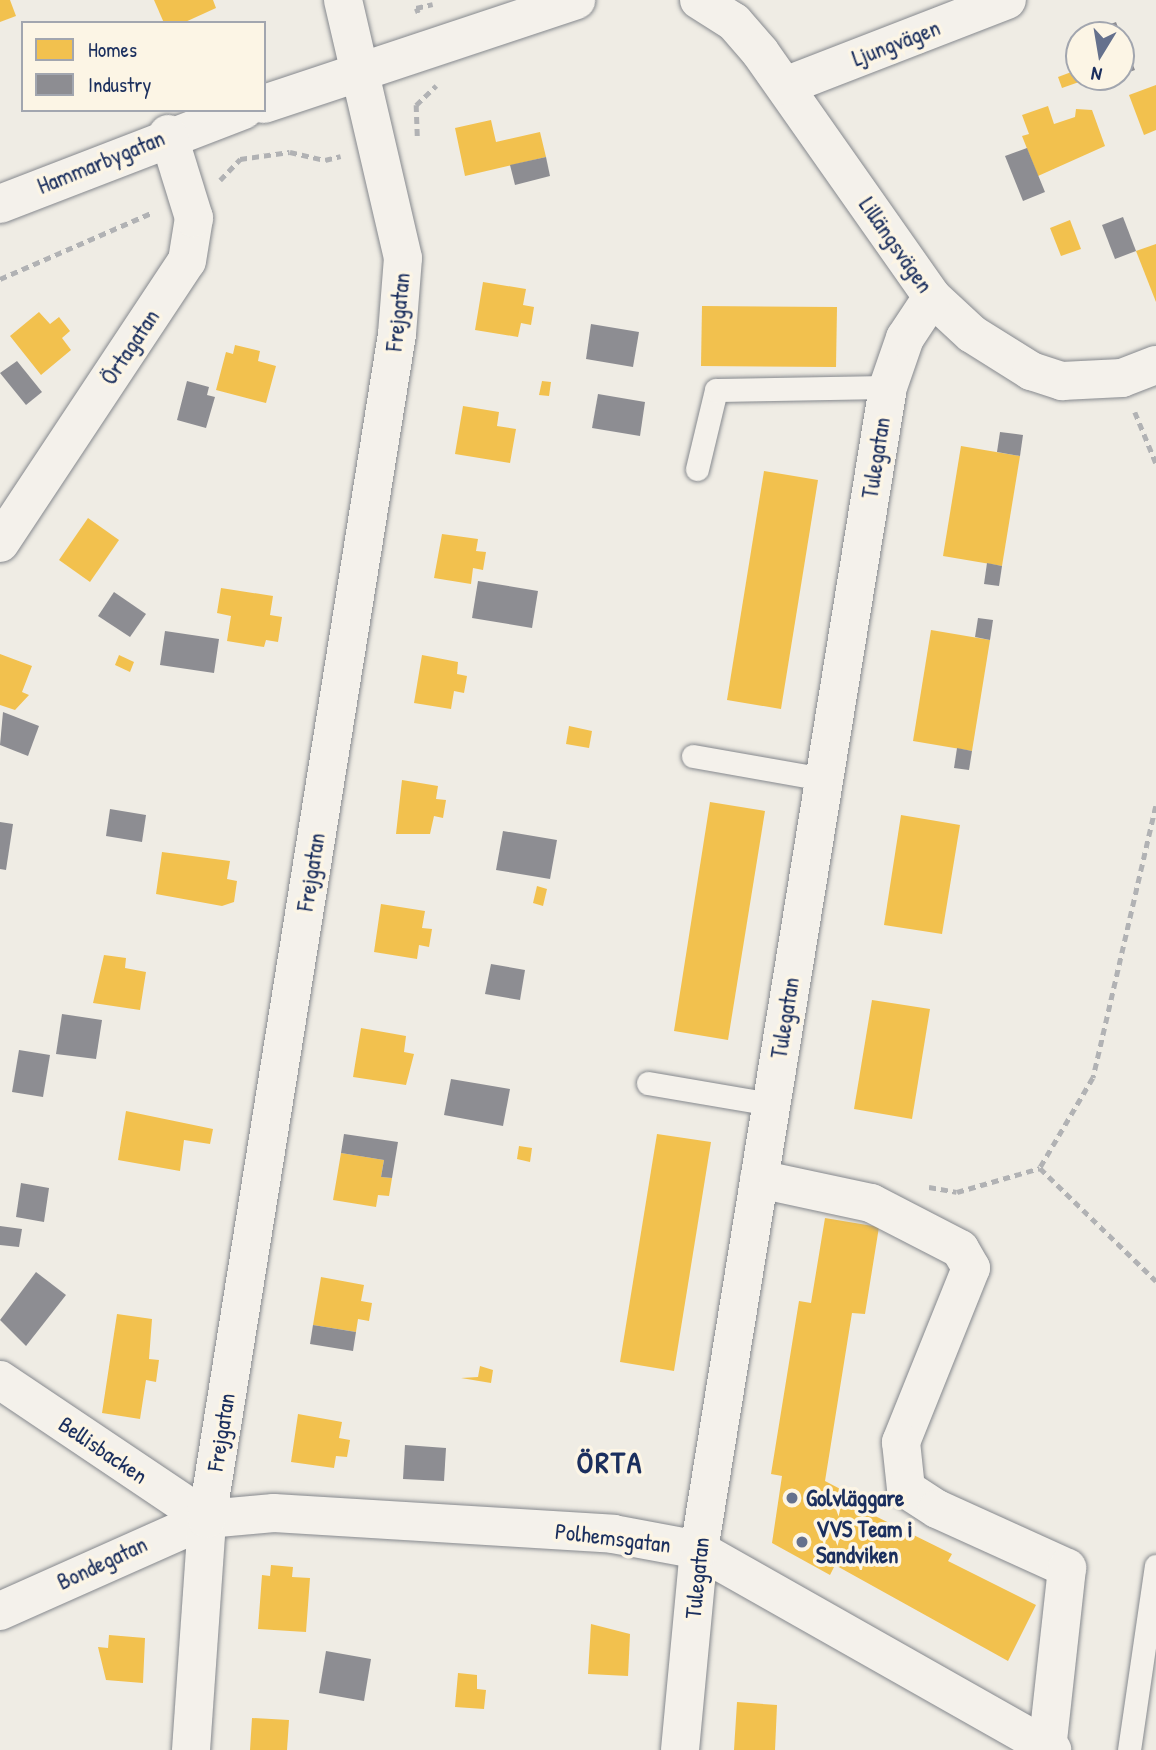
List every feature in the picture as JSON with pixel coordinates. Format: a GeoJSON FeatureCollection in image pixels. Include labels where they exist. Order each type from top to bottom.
{"type":"FeatureCollection","features":[{"type":"Feature","properties":{"kind":"street","name":"Frejgatan"},"geometry":{"type":"LineString","coordinates":[[191,1750],[207,1519],[397,334],[403,258],[343,0]]}},
{"type":"Feature","properties":{"kind":"street"},"geometry":{"type":"LineString","coordinates":[[266,103],[576,0]]}},
{"type":"Feature","properties":{"kind":"street","name":"Lillängsvägen"},"geometry":{"type":"LineString","coordinates":[[699,0],[734,22],[785,86],[932,297],[972,334],[1031,371],[1062,381],[1139,372]]}},
{"type":"Feature","properties":{"kind":"street","name":"Ljungvägen"},"geometry":{"type":"LineString","coordinates":[[785,86],[1007,0]]}},
{"type":"Feature","properties":{"kind":"street","name":"Hammarbygatan"},"geometry":{"type":"LineString","coordinates":[[0,204],[168,134],[237,112]]}},
{"type":"Feature","properties":{"kind":"street","name":"Örtagatan"},"geometry":{"type":"LineString","coordinates":[[0,543],[187,261],[194,218],[168,134]]}},
{"type":"Feature","properties":{"kind":"street","name":"Tulegatan"},"geometry":{"type":"LineString","coordinates":[[680,1750],[699,1550],[888,387],[905,338],[932,297]]}},
{"type":"Feature","properties":{"kind":"street"},"geometry":{"type":"LineString","coordinates":[[759,1179],[871,1203],[960,1249],[971,1268],[901,1443],[906,1489],[937,1509],[1067,1567],[1049,1749]]}},
{"type":"Feature","properties":{"kind":"street","name":"Bellisbacken"},"geometry":{"type":"LineString","coordinates":[[0,1380],[207,1519]]}},
{"type":"Feature","properties":{"kind":"street","name":"Polhemsgatan"},"geometry":{"type":"LineString","coordinates":[[207,1519],[274,1513],[613,1534],[699,1550],[1049,1749]]}},
{"type":"Feature","properties":{"kind":"street","name":"Bondegatan"},"geometry":{"type":"LineString","coordinates":[[0,1611],[207,1519]]}},
{"type":"Feature","properties":{"kind":"lane"},"geometry":{"type":"LineString","coordinates":[[696,469],[716,390],[888,387]]}},
{"type":"Feature","properties":{"kind":"lane"},"geometry":{"type":"LineString","coordinates":[[693,755],[824,779]]}},
{"type":"Feature","properties":{"kind":"lane"},"geometry":{"type":"LineString","coordinates":[[648,1083],[771,1104]]}},
{"type":"Feature","properties":{"kind":"lane"},"geometry":{"type":"LineString","coordinates":[[1129,1750],[1156,1566]]}},
{"type":"Feature","properties":{"kind":"path"},"geometry":{"type":"LineString","coordinates":[[0,279],[215,186],[240,159],[290,152],[325,160],[417,136],[416,105],[437,90],[416,8],[440,3]]}},
{"type":"Feature","properties":{"kind":"path"},"geometry":{"type":"LineString","coordinates":[[1139,372],[1156,463]]}},
{"type":"Feature","properties":{"kind":"path"},"geometry":{"type":"LineString","coordinates":[[1156,806],[1093,1078],[1040,1168],[1156,1281]]}},
{"type":"Feature","properties":{"kind":"building: Homes"},"geometry":{"type":"Polygon","coordinates":[[[0,0],[10,0],[16,16],[0,22],[0,0]]]}},
{"type":"Feature","properties":{"kind":"building: Homes"},"geometry":{"type":"Polygon","coordinates":[[[154,0],[213,0],[216,8],[187,21],[163,21],[154,0]]]}},
{"type":"Feature","properties":{"kind":"building: Homes"},"geometry":{"type":"Polygon","coordinates":[[[1065,74],[1065,87],[1062,88],[1058,77],[1065,74]]]}},
{"type":"Feature","properties":{"kind":"building: Homes"},"geometry":{"type":"Polygon","coordinates":[[[1156,85],[1156,130],[1144,135],[1129,95],[1156,85]]]}},
{"type":"Feature","properties":{"kind":"building: Homes"},"geometry":{"type":"Polygon","coordinates":[[[1048,106],[1054,124],[1075,117],[1076,109],[1092,110],[1105,146],[1038,176],[1022,136],[1029,134],[1022,115],[1048,106]]]}},
{"type":"Feature","properties":{"kind":"building: Homes"},"geometry":{"type":"Polygon","coordinates":[[[491,120],[496,142],[540,132],[546,157],[465,176],[455,128],[491,120]]]}},
{"type":"Feature","properties":{"kind":"building: Homes"},"geometry":{"type":"Polygon","coordinates":[[[1070,220],[1081,249],[1061,256],[1050,228],[1070,220]]]}},
{"type":"Feature","properties":{"kind":"building: Homes"},"geometry":{"type":"Polygon","coordinates":[[[1156,244],[1156,302],[1136,251],[1156,244]]]}},
{"type":"Feature","properties":{"kind":"building: Homes"},"geometry":{"type":"Polygon","coordinates":[[[483,282],[526,289],[523,305],[534,307],[531,325],[521,323],[518,337],[475,330],[483,282]]]}},
{"type":"Feature","properties":{"kind":"building: Homes"},"geometry":{"type":"Polygon","coordinates":[[[702,306],[837,307],[836,367],[701,366],[702,306]]]}},
{"type":"Feature","properties":{"kind":"building: Homes"},"geometry":{"type":"Polygon","coordinates":[[[39,312],[50,324],[59,317],[70,331],[62,338],[71,350],[41,375],[10,336],[39,312]]]}},
{"type":"Feature","properties":{"kind":"building: Homes"},"geometry":{"type":"Polygon","coordinates":[[[235,345],[260,351],[258,361],[276,366],[266,403],[216,390],[226,352],[233,354],[235,345]]]}},
{"type":"Feature","properties":{"kind":"building: Homes"},"geometry":{"type":"Polygon","coordinates":[[[542,381],[551,382],[549,396],[539,395],[542,381]]]}},
{"type":"Feature","properties":{"kind":"building: Homes"},"geometry":{"type":"Polygon","coordinates":[[[463,406],[499,412],[497,426],[516,429],[510,463],[455,454],[463,406]]]}},
{"type":"Feature","properties":{"kind":"building: Homes"},"geometry":{"type":"Polygon","coordinates":[[[961,446],[1020,456],[1002,566],[943,556],[961,446]]]}},
{"type":"Feature","properties":{"kind":"building: Homes"},"geometry":{"type":"Polygon","coordinates":[[[764,471],[818,480],[781,709],[727,700],[764,471]]]}},
{"type":"Feature","properties":{"kind":"building: Homes"},"geometry":{"type":"Polygon","coordinates":[[[88,518],[119,540],[90,582],[59,560],[88,518]]]}},
{"type":"Feature","properties":{"kind":"building: Homes"},"geometry":{"type":"Polygon","coordinates":[[[442,534],[478,539],[476,551],[486,552],[483,570],[473,568],[471,584],[434,578],[442,534]]]}},
{"type":"Feature","properties":{"kind":"building: Homes"},"geometry":{"type":"Polygon","coordinates":[[[221,588],[273,596],[270,615],[282,617],[278,642],[266,640],[264,647],[227,641],[231,616],[217,613],[221,588]]]}},
{"type":"Feature","properties":{"kind":"building: Homes"},"geometry":{"type":"Polygon","coordinates":[[[931,630],[990,640],[972,751],[913,741],[931,630]]]}},
{"type":"Feature","properties":{"kind":"building: Homes"},"geometry":{"type":"Polygon","coordinates":[[[0,654],[32,666],[22,692],[29,695],[15,710],[0,705],[0,654]]]}},
{"type":"Feature","properties":{"kind":"building: Homes"},"geometry":{"type":"Polygon","coordinates":[[[119,655],[134,662],[130,672],[115,665],[119,655]]]}},
{"type":"Feature","properties":{"kind":"building: Homes"},"geometry":{"type":"Polygon","coordinates":[[[422,655],[458,662],[457,674],[467,676],[464,693],[454,691],[451,709],[414,703],[422,655]]]}},
{"type":"Feature","properties":{"kind":"building: Homes"},"geometry":{"type":"Polygon","coordinates":[[[569,726],[592,731],[589,748],[566,744],[569,726]]]}},
{"type":"Feature","properties":{"kind":"building: Homes"},"geometry":{"type":"Polygon","coordinates":[[[402,780],[438,786],[436,799],[446,800],[443,818],[434,816],[430,834],[396,834],[402,780]]]}},
{"type":"Feature","properties":{"kind":"building: Homes"},"geometry":{"type":"Polygon","coordinates":[[[710,802],[765,811],[728,1040],[674,1031],[710,802]]]}},
{"type":"Feature","properties":{"kind":"building: Homes"},"geometry":{"type":"Polygon","coordinates":[[[901,815],[960,825],[942,934],[884,925],[901,815]]]}},
{"type":"Feature","properties":{"kind":"building: Homes"},"geometry":{"type":"Polygon","coordinates":[[[162,852],[230,861],[227,879],[237,881],[234,902],[222,906],[156,894],[162,852]]]}},
{"type":"Feature","properties":{"kind":"building: Homes"},"geometry":{"type":"Polygon","coordinates":[[[537,886],[547,889],[543,906],[533,903],[537,886]]]}},
{"type":"Feature","properties":{"kind":"building: Homes"},"geometry":{"type":"Polygon","coordinates":[[[381,904],[425,911],[422,928],[432,929],[429,947],[419,945],[417,959],[374,952],[381,904]]]}},
{"type":"Feature","properties":{"kind":"building: Homes"},"geometry":{"type":"Polygon","coordinates":[[[104,955],[126,958],[125,968],[146,972],[140,1010],[93,1003],[104,955]]]}},
{"type":"Feature","properties":{"kind":"building: Homes"},"geometry":{"type":"Polygon","coordinates":[[[872,1000],[930,1009],[912,1119],[854,1109],[872,1000]]]}},
{"type":"Feature","properties":{"kind":"building: Homes"},"geometry":{"type":"Polygon","coordinates":[[[361,1028],[406,1036],[404,1052],[414,1054],[406,1085],[353,1077],[361,1028]]]}},
{"type":"Feature","properties":{"kind":"building: Homes"},"geometry":{"type":"Polygon","coordinates":[[[126,1111],[213,1129],[210,1144],[184,1140],[180,1171],[118,1160],[126,1111]]]}},
{"type":"Feature","properties":{"kind":"building: Homes"},"geometry":{"type":"Polygon","coordinates":[[[657,1134],[711,1142],[674,1371],[620,1362],[657,1134]]]}},
{"type":"Feature","properties":{"kind":"building: Homes"},"geometry":{"type":"Polygon","coordinates":[[[519,1146],[532,1148],[530,1162],[517,1159],[519,1146]]]}},
{"type":"Feature","properties":{"kind":"building: Homes"},"geometry":{"type":"Polygon","coordinates":[[[341,1153],[384,1160],[381,1177],[392,1178],[389,1196],[378,1195],[376,1207],[333,1200],[341,1153]]]}},
{"type":"Feature","properties":{"kind":"building: Homes"},"geometry":{"type":"Polygon","coordinates":[[[825,1218],[879,1227],[865,1314],[852,1313],[825,1481],[867,1503],[863,1510],[952,1554],[948,1561],[1036,1605],[1008,1661],[835,1565],[830,1575],[772,1543],[782,1476],[771,1474],[799,1301],[811,1303],[825,1218]]]}},
{"type":"Feature","properties":{"kind":"building: Homes"},"geometry":{"type":"Polygon","coordinates":[[[321,1277],[364,1285],[361,1301],[372,1303],[369,1321],[358,1319],[356,1332],[313,1325],[321,1277]]]}},
{"type":"Feature","properties":{"kind":"building: Homes"},"geometry":{"type":"Polygon","coordinates":[[[117,1314],[152,1319],[149,1359],[159,1360],[156,1382],[146,1380],[140,1419],[102,1413],[117,1314]]]}},
{"type":"Feature","properties":{"kind":"building: Homes"},"geometry":{"type":"Polygon","coordinates":[[[480,1366],[493,1370],[491,1383],[461,1378],[478,1377],[480,1366]]]}},
{"type":"Feature","properties":{"kind":"building: Homes"},"geometry":{"type":"Polygon","coordinates":[[[298,1414],[342,1422],[339,1438],[350,1440],[347,1457],[336,1456],[334,1468],[291,1462],[298,1414]]]}},
{"type":"Feature","properties":{"kind":"building: Homes"},"geometry":{"type":"Polygon","coordinates":[[[271,1565],[293,1567],[292,1577],[310,1578],[306,1632],[258,1629],[262,1575],[270,1576],[271,1565]]]}},
{"type":"Feature","properties":{"kind":"building: Homes"},"geometry":{"type":"Polygon","coordinates":[[[591,1624],[630,1634],[628,1676],[588,1674],[591,1624]]]}},
{"type":"Feature","properties":{"kind":"building: Homes"},"geometry":{"type":"Polygon","coordinates":[[[109,1635],[145,1638],[143,1683],[106,1680],[98,1647],[108,1648],[109,1635]]]}},
{"type":"Feature","properties":{"kind":"building: Homes"},"geometry":{"type":"Polygon","coordinates":[[[458,1673],[477,1675],[477,1689],[486,1690],[484,1709],[455,1707],[458,1673]]]}},
{"type":"Feature","properties":{"kind":"building: Homes"},"geometry":{"type":"Polygon","coordinates":[[[737,1702],[777,1705],[775,1750],[734,1750],[737,1702]]]}},
{"type":"Feature","properties":{"kind":"building: Homes"},"geometry":{"type":"Polygon","coordinates":[[[252,1718],[289,1720],[287,1750],[250,1750],[252,1718]]]}},
{"type":"Feature","properties":{"kind":"building: Industry"},"geometry":{"type":"Polygon","coordinates":[[[1027,148],[1045,192],[1023,201],[1005,156],[1027,148]]]}},
{"type":"Feature","properties":{"kind":"building: Industry"},"geometry":{"type":"Polygon","coordinates":[[[546,157],[550,176],[515,185],[510,165],[546,157]]]}},
{"type":"Feature","properties":{"kind":"building: Industry"},"geometry":{"type":"Polygon","coordinates":[[[1123,217],[1136,251],[1115,259],[1102,225],[1123,217]]]}},
{"type":"Feature","properties":{"kind":"building: Industry"},"geometry":{"type":"Polygon","coordinates":[[[591,324],[639,332],[633,367],[586,359],[591,324]]]}},
{"type":"Feature","properties":{"kind":"building: Industry"},"geometry":{"type":"Polygon","coordinates":[[[17,361],[42,392],[26,405],[0,373],[17,361]]]}},
{"type":"Feature","properties":{"kind":"building: Industry"},"geometry":{"type":"Polygon","coordinates":[[[187,381],[209,387],[207,395],[215,397],[206,428],[177,420],[187,381]]]}},
{"type":"Feature","properties":{"kind":"building: Industry"},"geometry":{"type":"Polygon","coordinates":[[[598,394],[645,402],[640,436],[592,428],[598,394]]]}},
{"type":"Feature","properties":{"kind":"building: Industry"},"geometry":{"type":"Polygon","coordinates":[[[1000,432],[1023,435],[1020,456],[997,452],[1000,432]]]}},
{"type":"Feature","properties":{"kind":"building: Industry"},"geometry":{"type":"Polygon","coordinates":[[[987,563],[1002,566],[999,586],[984,584],[987,563]]]}},
{"type":"Feature","properties":{"kind":"building: Industry"},"geometry":{"type":"Polygon","coordinates":[[[478,581],[538,591],[532,628],[472,618],[478,581]]]}},
{"type":"Feature","properties":{"kind":"building: Industry"},"geometry":{"type":"Polygon","coordinates":[[[114,592],[146,614],[130,637],[98,616],[114,592]]]}},
{"type":"Feature","properties":{"kind":"building: Industry"},"geometry":{"type":"Polygon","coordinates":[[[978,618],[993,620],[990,640],[975,637],[978,618]]]}},
{"type":"Feature","properties":{"kind":"building: Industry"},"geometry":{"type":"Polygon","coordinates":[[[165,631],[219,639],[214,673],[160,665],[165,631]]]}},
{"type":"Feature","properties":{"kind":"building: Industry"},"geometry":{"type":"Polygon","coordinates":[[[3,712],[39,726],[28,756],[0,745],[3,712]]]}},
{"type":"Feature","properties":{"kind":"building: Industry"},"geometry":{"type":"Polygon","coordinates":[[[957,748],[972,751],[969,770],[954,768],[957,748]]]}},
{"type":"Feature","properties":{"kind":"building: Industry"},"geometry":{"type":"Polygon","coordinates":[[[110,809],[146,815],[142,842],[106,836],[110,809]]]}},
{"type":"Feature","properties":{"kind":"building: Industry"},"geometry":{"type":"Polygon","coordinates":[[[0,822],[13,824],[6,870],[0,869],[0,822]]]}},
{"type":"Feature","properties":{"kind":"building: Industry"},"geometry":{"type":"Polygon","coordinates":[[[503,831],[557,840],[550,879],[496,870],[503,831]]]}},
{"type":"Feature","properties":{"kind":"building: Industry"},"geometry":{"type":"Polygon","coordinates":[[[491,964],[525,970],[520,1000],[485,994],[491,964]]]}},
{"type":"Feature","properties":{"kind":"building: Industry"},"geometry":{"type":"Polygon","coordinates":[[[62,1014],[102,1020],[96,1059],[56,1054],[62,1014]]]}},
{"type":"Feature","properties":{"kind":"building: Industry"},"geometry":{"type":"Polygon","coordinates":[[[19,1050],[50,1055],[43,1097],[12,1092],[19,1050]]]}},
{"type":"Feature","properties":{"kind":"building: Industry"},"geometry":{"type":"Polygon","coordinates":[[[451,1079],[510,1089],[503,1126],[444,1115],[451,1079]]]}},
{"type":"Feature","properties":{"kind":"building: Industry"},"geometry":{"type":"Polygon","coordinates":[[[344,1134],[398,1142],[392,1178],[381,1177],[384,1160],[341,1153],[344,1134]]]}},
{"type":"Feature","properties":{"kind":"building: Industry"},"geometry":{"type":"Polygon","coordinates":[[[21,1183],[49,1188],[44,1222],[16,1217],[21,1183]]]}},
{"type":"Feature","properties":{"kind":"building: Industry"},"geometry":{"type":"Polygon","coordinates":[[[0,1226],[22,1229],[19,1247],[0,1245],[0,1226]]]}},
{"type":"Feature","properties":{"kind":"building: Industry"},"geometry":{"type":"Polygon","coordinates":[[[36,1272],[66,1295],[26,1346],[0,1320],[36,1272]]]}},
{"type":"Feature","properties":{"kind":"building: Industry"},"geometry":{"type":"Polygon","coordinates":[[[313,1325],[356,1332],[353,1351],[310,1344],[313,1325]]]}},
{"type":"Feature","properties":{"kind":"building: Industry"},"geometry":{"type":"Polygon","coordinates":[[[405,1445],[446,1448],[444,1481],[403,1479],[405,1445]]]}},
{"type":"Feature","properties":{"kind":"building: Industry"},"geometry":{"type":"Polygon","coordinates":[[[326,1651],[371,1659],[364,1701],[319,1693],[326,1651]]]}},
{"type":"Feature","properties":{"kind":"place","name":"Golvläggare"},"geometry":{"type":"Point","coordinates":[792,1498]}},
{"type":"Feature","properties":{"kind":"place","name":"VVS Team i Sandviken"},"geometry":{"type":"Point","coordinates":[802,1542]}},
{"type":"Feature","properties":{"kind":"district","name":"ÖRTA"},"geometry":{"type":"Point","coordinates":[610,1462]}}]}
